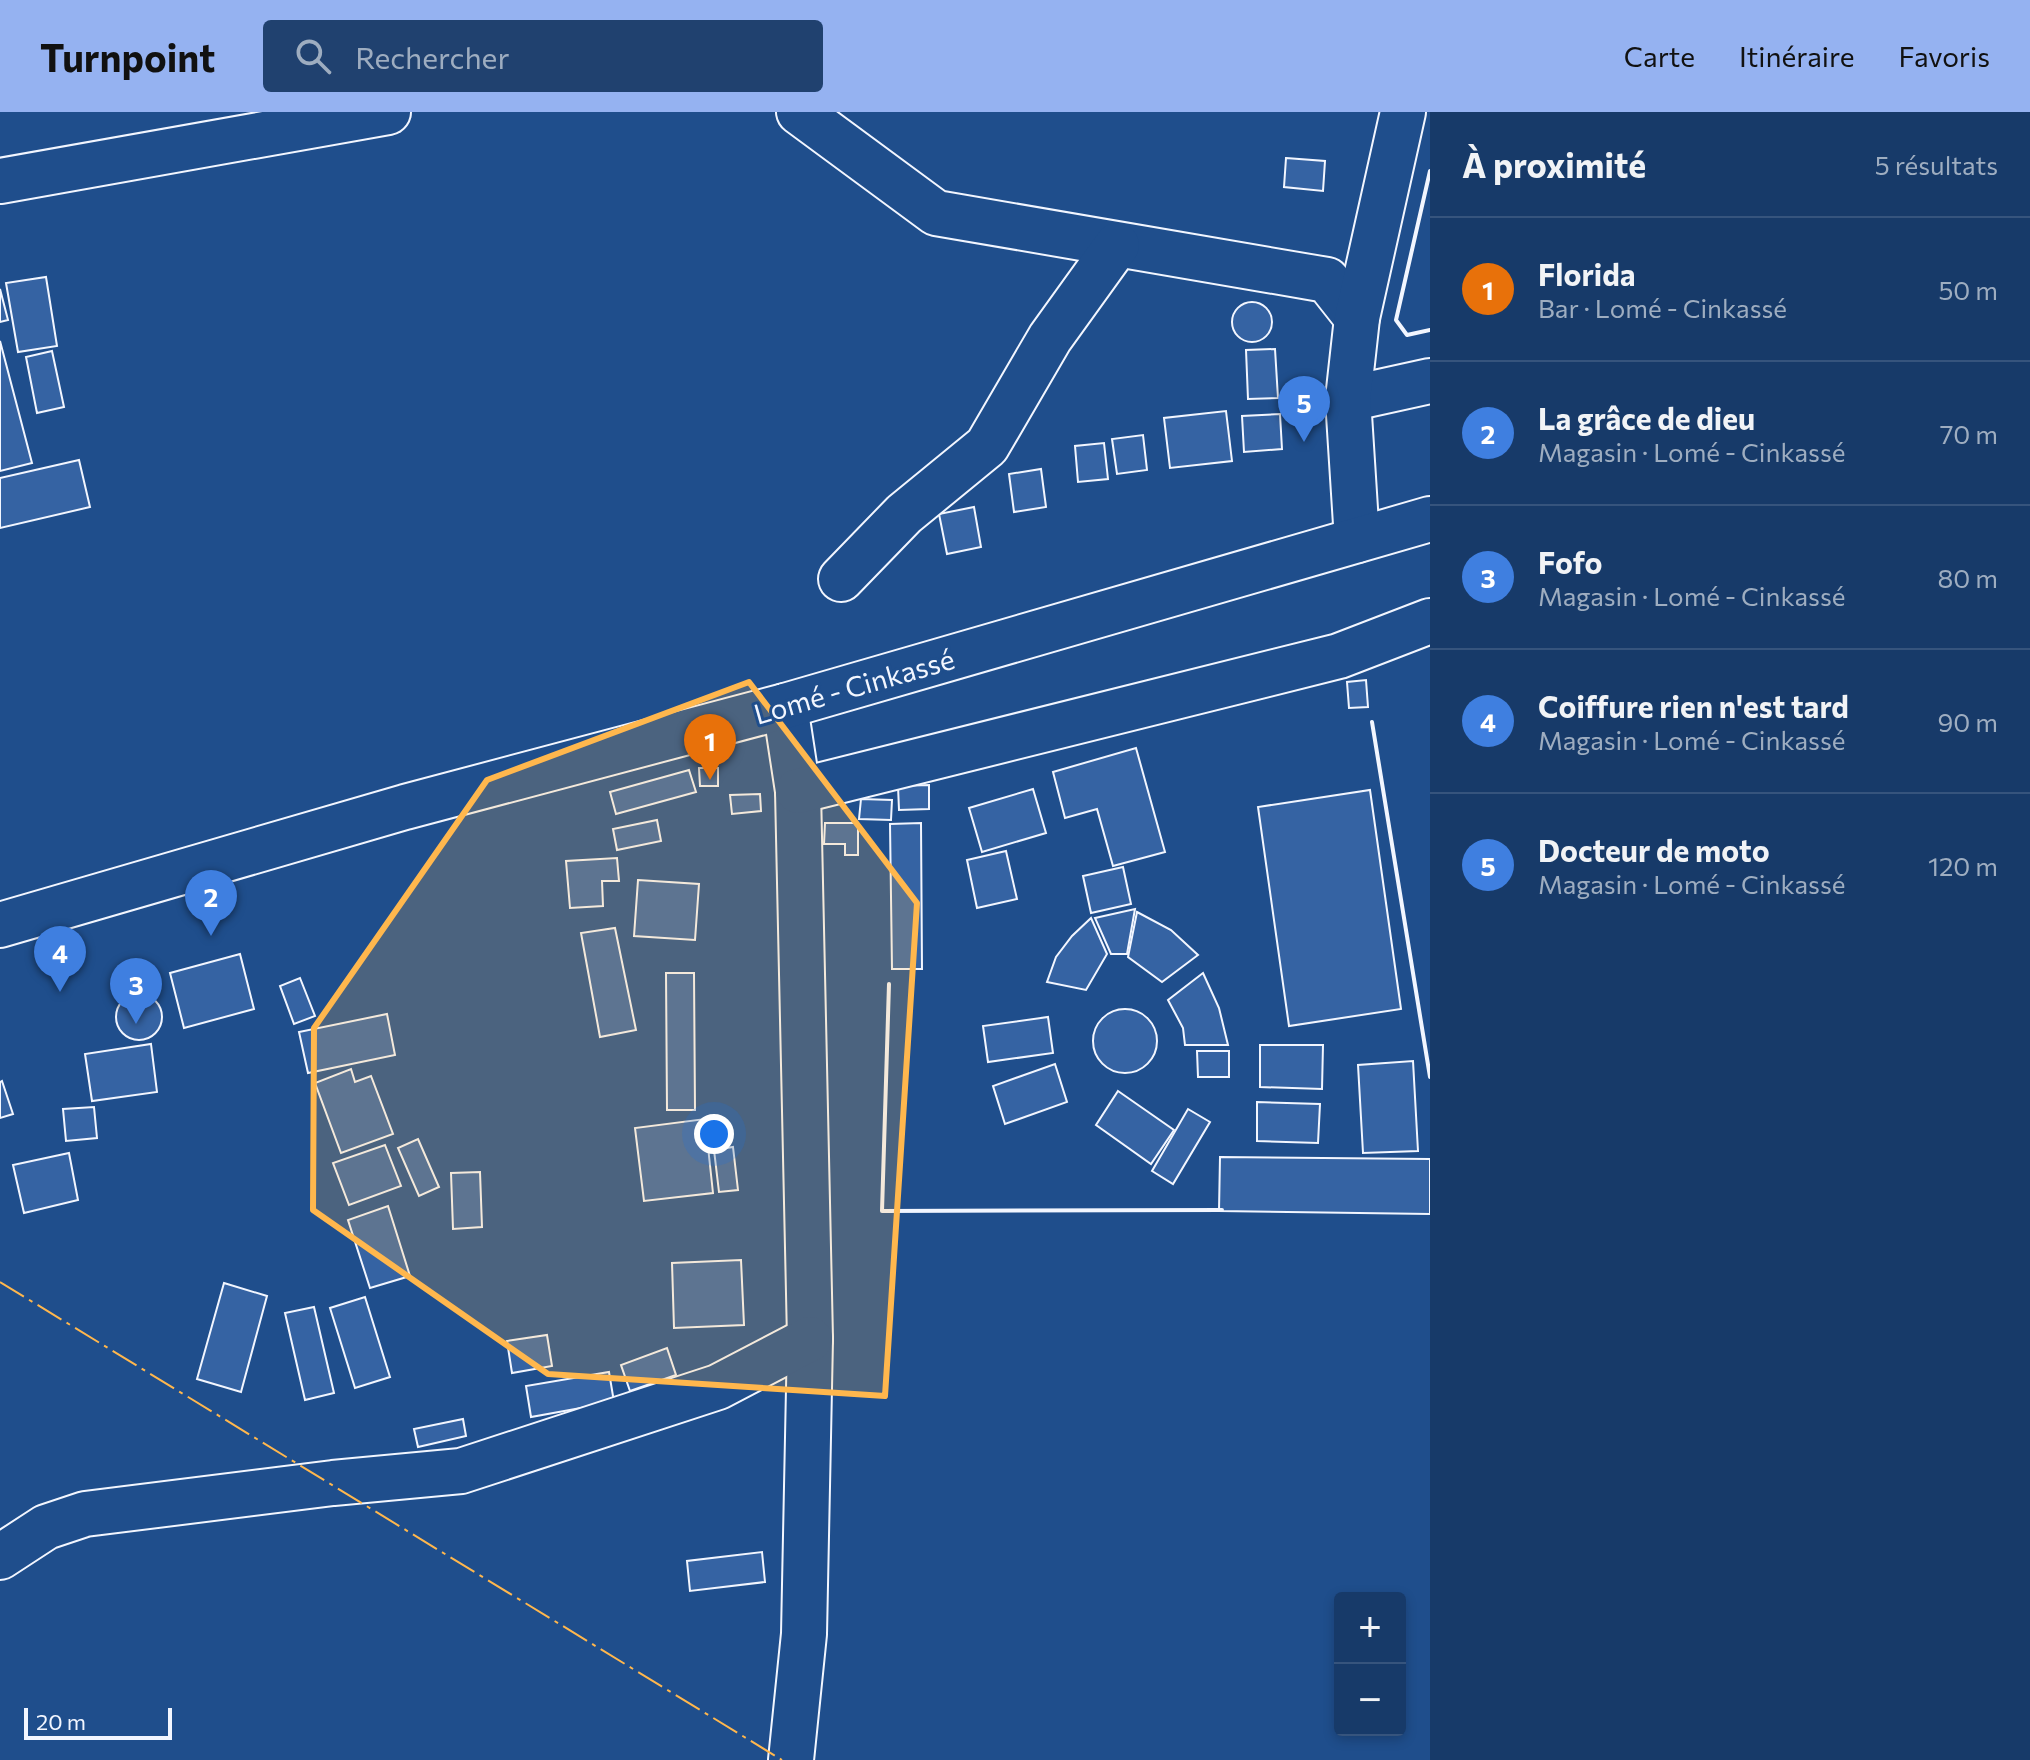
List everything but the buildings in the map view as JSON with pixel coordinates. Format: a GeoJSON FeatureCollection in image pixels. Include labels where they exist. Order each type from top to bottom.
{"type":"FeatureCollection","features":[{"type":"Feature","properties":{"kind":"main road"},"geometry":{"type":"LineString","coordinates":[[0,181],[388,112]]}},
{"type":"Feature","properties":{"kind":"main road"},"geometry":{"type":"LineString","coordinates":[[799,112],[936,213],[1327,280],[1357,318]]}},
{"type":"Feature","properties":{"kind":"main road"},"geometry":{"type":"LineString","coordinates":[[1357,540],[1348,399],[1357,318],[1403,112]]}},
{"type":"Feature","properties":{"kind":"main road"},"geometry":{"type":"LineString","coordinates":[[841,579],[904,514],[987,446],[1050,338],[1117,245]]}},
{"type":"Feature","properties":{"kind":"main road"},"geometry":{"type":"LineString","coordinates":[[1348,399],[1430,381]]}},
{"type":"Feature","properties":{"kind":"main road","name":"Lomé - Cinkassé"},"geometry":{"type":"LineString","coordinates":[[0,925],[405,807],[785,706],[1430,519]]}},
{"type":"Feature","properties":{"kind":"main road"},"geometry":{"type":"LineString","coordinates":[[798,791],[1339,656],[1430,621]]}},
{"type":"Feature","properties":{"kind":"main road"},"geometry":{"type":"LineString","coordinates":[[785,706],[798,791],[810,1339],[804,1634],[791,1760]]}},
{"type":"Feature","properties":{"kind":"main road"},"geometry":{"type":"LineString","coordinates":[[0,1557],[46,1527],[85,1514],[333,1483],[461,1471],[718,1387],[810,1339]]}},
{"type":"Feature","properties":{"kind":"highlighted area"},"geometry":{"type":"Polygon","coordinates":[[[749,682],[917,903],[885,1396],[548,1374],[313,1210],[314,1028],[487,780],[749,682]]]}},
{"type":"Feature","properties":{"kind":"wall"},"geometry":{"type":"LineString","coordinates":[[1430,171],[1396,320],[1407,335],[1430,330]]}},
{"type":"Feature","properties":{"kind":"wall"},"geometry":{"type":"LineString","coordinates":[[1372,722],[1430,1077]]}},
{"type":"Feature","properties":{"kind":"wall"},"geometry":{"type":"LineString","coordinates":[[889,984],[882,1211],[1222,1210]]}},
{"type":"Feature","properties":{"kind":"power"},"geometry":{"type":"LineString","coordinates":[[0,1282],[782,1760]]}},
{"type":"Feature","properties":{"kind":"place","name":"Docteur de moto"},"geometry":{"type":"Point","coordinates":[1304,442]}},
{"type":"Feature","properties":{"kind":"place","name":"Florida"},"geometry":{"type":"Point","coordinates":[710,780]}},
{"type":"Feature","properties":{"kind":"place","name":"La grâce de dieu"},"geometry":{"type":"Point","coordinates":[211,936]}},
{"type":"Feature","properties":{"kind":"place","name":"Coiffure rien n'est tard"},"geometry":{"type":"Point","coordinates":[60,992]}},
{"type":"Feature","properties":{"kind":"place","name":"Fofo"},"geometry":{"type":"Point","coordinates":[136,1024]}}]}
